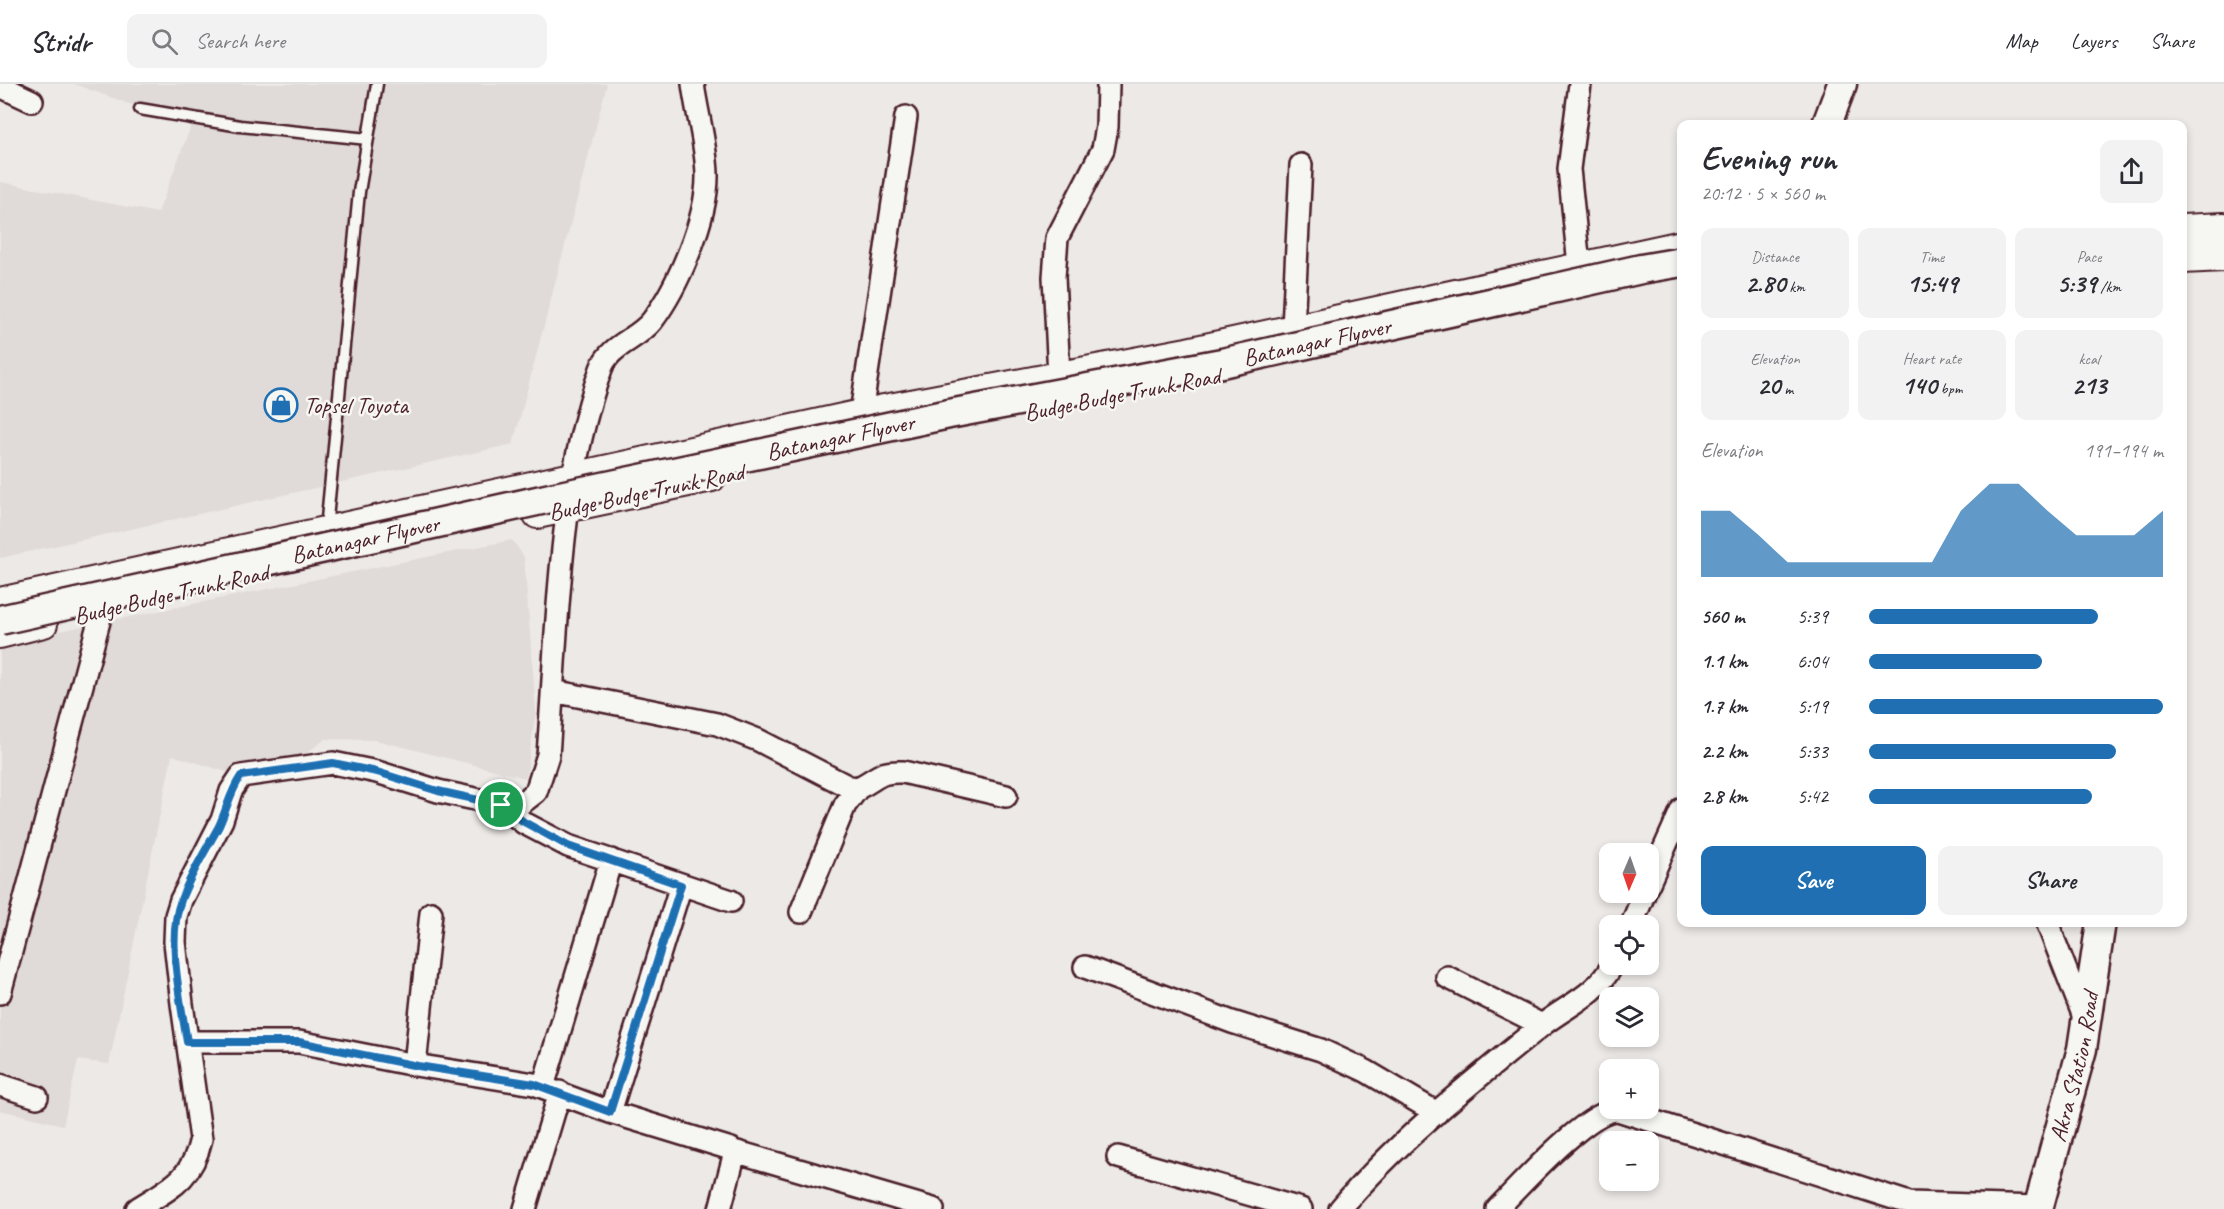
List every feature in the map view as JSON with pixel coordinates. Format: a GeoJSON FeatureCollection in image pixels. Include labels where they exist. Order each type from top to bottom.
{"type":"FeatureCollection","features":[{"type":"Feature","properties":{"kind":"main road"},"geometry":{"type":"LineString","coordinates":[[1828,120],[1842,84]]}},
{"type":"Feature","properties":{"kind":"main road"},"geometry":{"type":"LineString","coordinates":[[2187,246],[2224,244]]}},
{"type":"Feature","properties":{"kind":"main road","name":"Batanagar Flyover"},"geometry":{"type":"LineString","coordinates":[[0,620],[532,502],[949,414],[1222,363],[1629,271],[1677,263]]}},
{"type":"Feature","properties":{"kind":"main road","name":"Akra Station Road"},"geometry":{"type":"LineString","coordinates":[[2038,1208],[2082,1049],[2100,927]]}},
{"type":"Feature","properties":{"kind":"street"},"geometry":{"type":"LineString","coordinates":[[137,1209],[183,1179],[196,1159],[201,1139],[175,942],[176,916],[181,900],[222,820],[231,791],[241,776],[333,763],[377,772],[438,791],[507,806],[523,802],[536,792],[548,755],[566,509],[592,395],[607,356],[633,339],[650,323],[670,297],[687,258],[707,177],[706,151],[693,84]]}},
{"type":"Feature","properties":{"kind":"street"},"geometry":{"type":"LineString","coordinates":[[1059,375],[1054,277],[1057,238],[1103,149],[1107,127],[1108,84]]}},
{"type":"Feature","properties":{"kind":"street"},"geometry":{"type":"LineString","coordinates":[[1579,265],[1569,169],[1580,84]]}},
{"type":"Feature","properties":{"kind":"street"},"geometry":{"type":"LineString","coordinates":[[0,86],[32,101]]}},
{"type":"Feature","properties":{"kind":"street"},"geometry":{"type":"LineString","coordinates":[[861,413],[906,117]]}},
{"type":"Feature","properties":{"kind":"street"},"geometry":{"type":"LineString","coordinates":[[1293,328],[1301,165]]}},
{"type":"Feature","properties":{"kind":"street"},"geometry":{"type":"LineString","coordinates":[[2187,228],[2224,226]]}},
{"type":"Feature","properties":{"kind":"street","name":"Budge Budge Trunk Road"},"geometry":{"type":"LineString","coordinates":[[0,601],[861,413],[1293,328],[1677,245]]}},
{"type":"Feature","properties":{"kind":"street"},"geometry":{"type":"LineString","coordinates":[[2187,260],[2224,258]]}},
{"type":"Feature","properties":{"kind":"street","name":"Budge Budge Trunk Road"},"geometry":{"type":"LineString","coordinates":[[0,635],[102,610],[566,509],[942,429],[1309,357],[1538,304],[1677,277]]}},
{"type":"Feature","properties":{"kind":"street"},"geometry":{"type":"LineString","coordinates":[[0,993],[102,610]]}},
{"type":"Feature","properties":{"kind":"street"},"geometry":{"type":"LineString","coordinates":[[553,691],[717,724],[758,740],[849,787],[858,788]]}},
{"type":"Feature","properties":{"kind":"street"},"geometry":{"type":"LineString","coordinates":[[801,912],[845,805],[858,788],[886,772],[903,772],[1006,796]]}},
{"type":"Feature","properties":{"kind":"street"},"geometry":{"type":"LineString","coordinates":[[501,805],[524,822],[568,846],[731,901]]}},
{"type":"Feature","properties":{"kind":"street"},"geometry":{"type":"LineString","coordinates":[[1659,860],[1677,819]]}},
{"type":"Feature","properties":{"kind":"street"},"geometry":{"type":"LineString","coordinates":[[525,1209],[551,1089],[611,860]]}},
{"type":"Feature","properties":{"kind":"street"},"geometry":{"type":"LineString","coordinates":[[610,1112],[681,885]]}},
{"type":"Feature","properties":{"kind":"street"},"geometry":{"type":"LineString","coordinates":[[415,1065],[431,913]]}},
{"type":"Feature","properties":{"kind":"street"},"geometry":{"type":"LineString","coordinates":[[2049,927],[2086,1023]]}},
{"type":"Feature","properties":{"kind":"street"},"geometry":{"type":"LineString","coordinates":[[1085,967],[1232,1022],[1321,1050],[1366,1071],[1437,1113]]}},
{"type":"Feature","properties":{"kind":"street"},"geometry":{"type":"LineString","coordinates":[[1340,1209],[1394,1149],[1542,1025],[1599,987],[1606,975]]}},
{"type":"Feature","properties":{"kind":"street"},"geometry":{"type":"LineString","coordinates":[[1447,977],[1542,1025]]}},
{"type":"Feature","properties":{"kind":"street"},"geometry":{"type":"LineString","coordinates":[[187,1042],[299,1042],[551,1089],[610,1112],[734,1151],[933,1209]]}},
{"type":"Feature","properties":{"kind":"street"},"geometry":{"type":"LineString","coordinates":[[0,1085],[38,1097]]}},
{"type":"Feature","properties":{"kind":"street"},"geometry":{"type":"LineString","coordinates":[[1497,1209],[1576,1131],[1608,1110],[1618,1110],[1909,1203],[2038,1208]]}},
{"type":"Feature","properties":{"kind":"street"},"geometry":{"type":"LineString","coordinates":[[720,1209],[734,1151]]}},
{"type":"Feature","properties":{"kind":"street"},"geometry":{"type":"LineString","coordinates":[[1118,1157],[1301,1209]]}},
{"type":"Feature","properties":{"kind":"lane"},"geometry":{"type":"LineString","coordinates":[[326,529],[359,192],[377,84]]}},
{"type":"Feature","properties":{"kind":"lane"},"geometry":{"type":"LineString","coordinates":[[140,109],[240,126],[368,138]]}},
{"type":"Feature","properties":{"kind":"shaded area"},"geometry":{"type":"Polygon","coordinates":[[[74,84],[607,84],[513,444],[0,558],[0,182],[158,213],[191,126],[74,84]]]}},
{"type":"Feature","properties":{"kind":"shaded area"},"geometry":{"type":"Polygon","coordinates":[[[512,540],[524,557],[536,712],[526,778],[376,740],[325,739],[266,784],[172,755],[109,1064],[78,1060],[63,1125],[0,1110],[0,643],[512,540]]]}},
{"type":"Feature","properties":{"kind":"place","name":"Topsel Toyota"},"geometry":{"type":"Point","coordinates":[281,405]}},
{"type":"Feature","properties":{"kind":"route"},"geometry":{"type":"LineString","coordinates":[[333,763],[377,772],[438,791],[501,805],[543,834],[568,846],[681,885],[610,1112],[534,1084],[418,1066],[299,1042],[187,1042],[175,942],[176,916],[181,900],[222,820],[231,791],[241,776],[333,763]]}}]}
